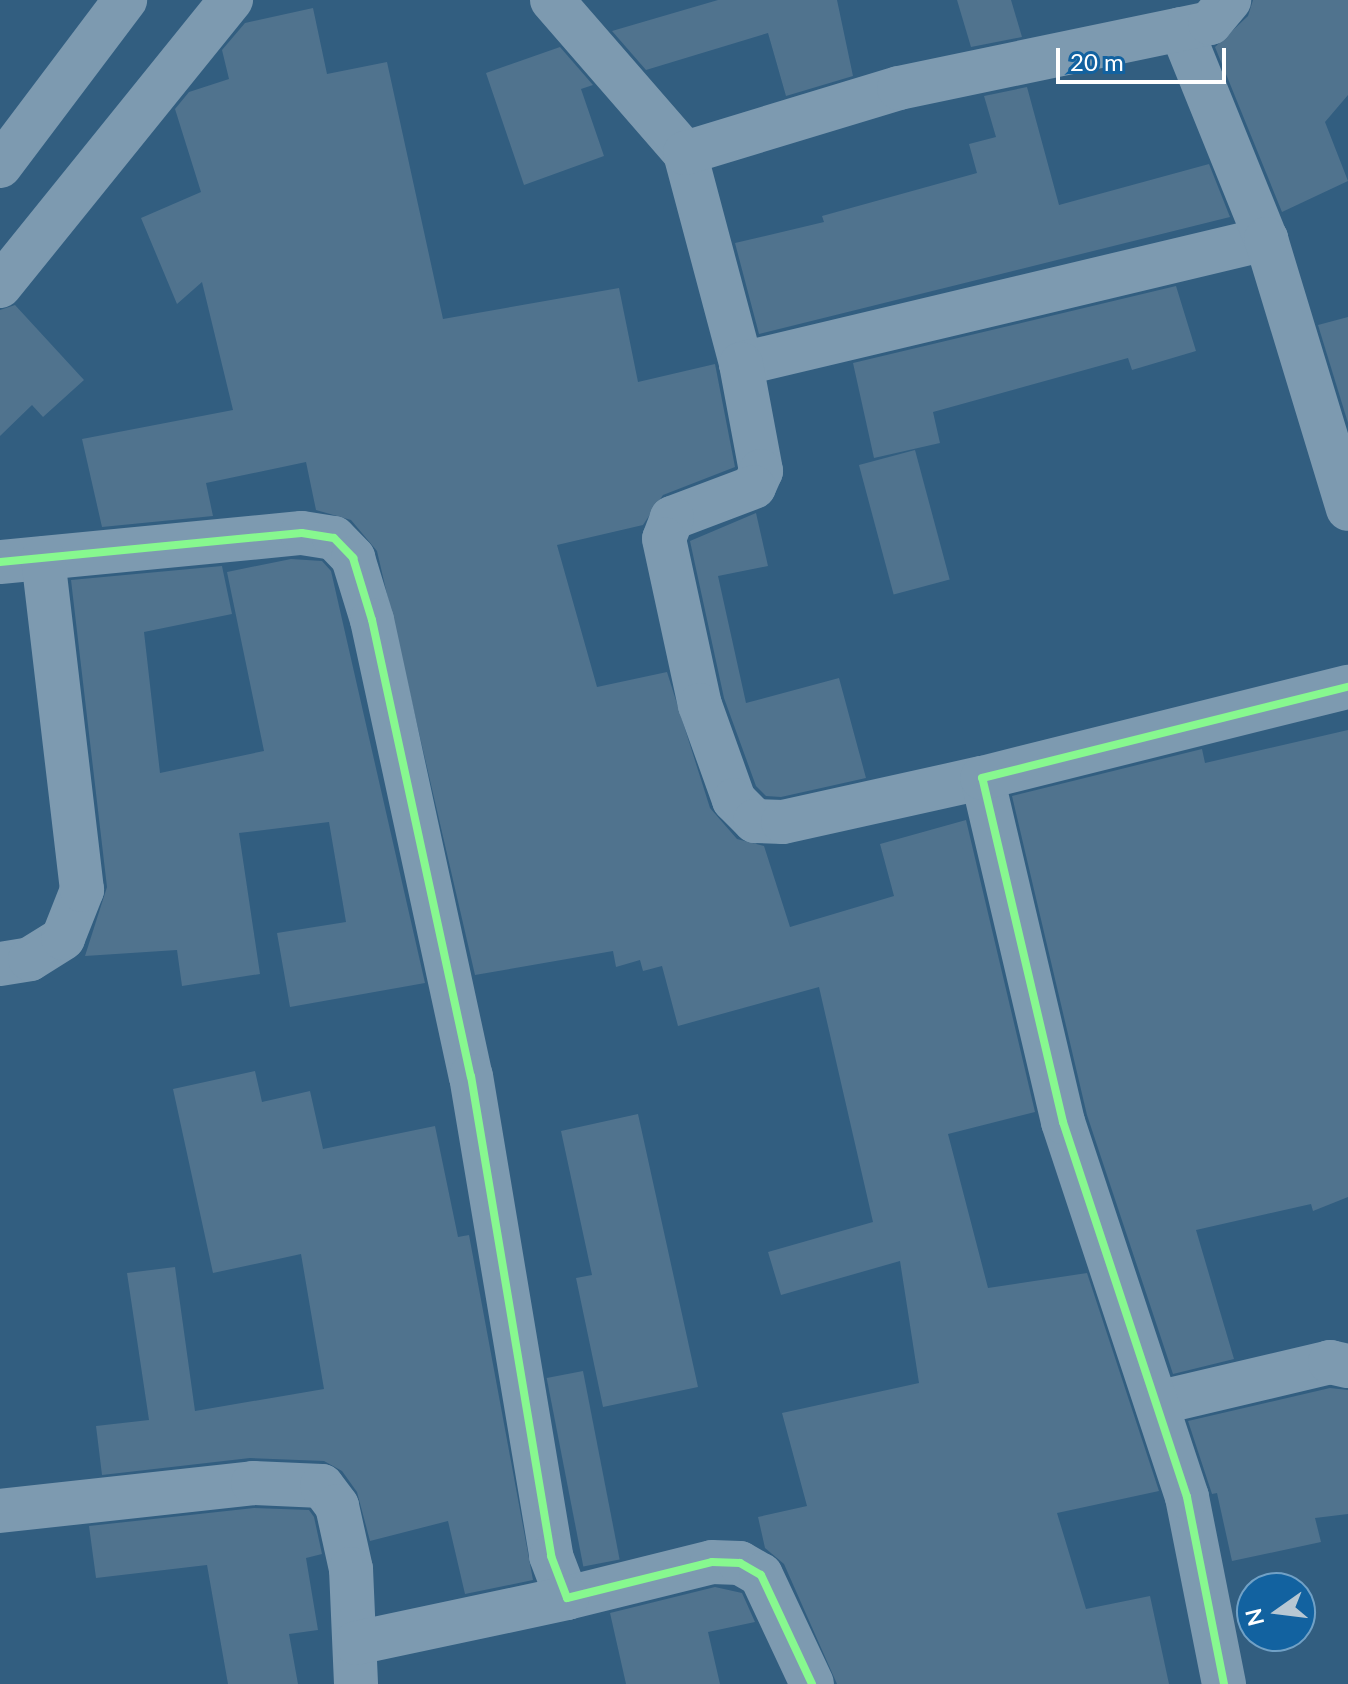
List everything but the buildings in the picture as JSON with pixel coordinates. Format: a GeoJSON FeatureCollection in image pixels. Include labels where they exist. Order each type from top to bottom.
{"type":"FeatureCollection","features":[{"type":"Feature","properties":{"kind":"street"},"geometry":{"type":"LineString","coordinates":[[0,166],[125,0]]}},
{"type":"Feature","properties":{"kind":"street"},"geometry":{"type":"LineString","coordinates":[[0,286],[231,0]]}},
{"type":"Feature","properties":{"kind":"street"},"geometry":{"type":"LineString","coordinates":[[552,0],[685,153],[741,364],[761,471],[754,487],[672,518],[664,539],[700,705],[734,800],[755,821],[783,822],[982,778],[1348,687]]}},
{"type":"Feature","properties":{"kind":"street"},"geometry":{"type":"LineString","coordinates":[[685,153],[899,88],[1210,23],[1229,0]]}},
{"type":"Feature","properties":{"kind":"street"},"geometry":{"type":"LineString","coordinates":[[1181,29],[1266,239],[1348,509]]}},
{"type":"Feature","properties":{"kind":"street"},"geometry":{"type":"LineString","coordinates":[[741,364],[1266,239]]}},
{"type":"Feature","properties":{"kind":"street"},"geometry":{"type":"LineString","coordinates":[[0,562],[302,533],[334,538],[353,558],[372,620],[471,1076],[551,1556],[567,1598]]}},
{"type":"Feature","properties":{"kind":"street"},"geometry":{"type":"LineString","coordinates":[[0,964],[30,959],[63,938],[82,890],[43,558]]}},
{"type":"Feature","properties":{"kind":"street"},"geometry":{"type":"LineString","coordinates":[[982,778],[1063,1122],[1187,1497],[1224,1684]]}},
{"type":"Feature","properties":{"kind":"street"},"geometry":{"type":"LineString","coordinates":[[1157,1403],[1330,1362],[1348,1366]]}},
{"type":"Feature","properties":{"kind":"street"},"geometry":{"type":"LineString","coordinates":[[0,1511],[253,1483],[322,1486],[337,1506],[348,1556],[356,1664],[567,1598],[712,1562],[740,1563],[761,1575],[812,1684]]}},
{"type":"Feature","properties":{"kind":"cycle path"},"geometry":{"type":"LineString","coordinates":[[0,562],[302,533],[334,538],[353,558],[372,620],[471,1076],[551,1556],[567,1598],[712,1562],[740,1563],[761,1575],[812,1684]]}},
{"type":"Feature","properties":{"kind":"cycle path"},"geometry":{"type":"LineString","coordinates":[[1224,1684],[1187,1497],[1063,1122],[982,778],[1348,687]]}}]}
